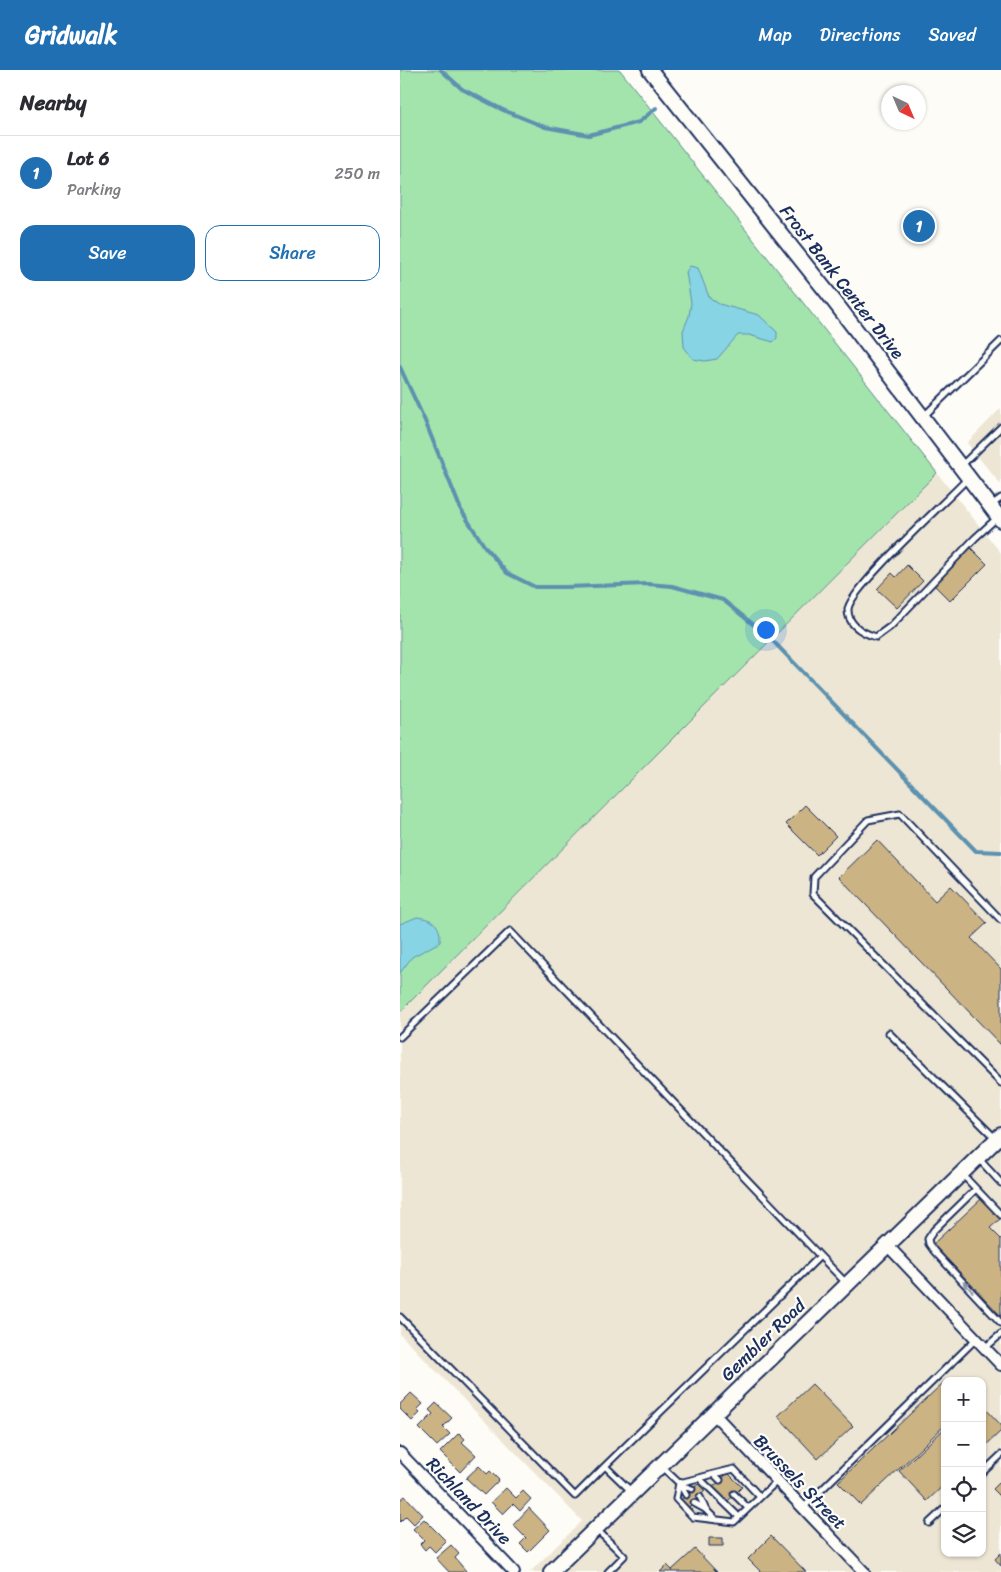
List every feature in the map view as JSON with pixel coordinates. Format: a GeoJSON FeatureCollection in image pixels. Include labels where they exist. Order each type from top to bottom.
{"type":"FeatureCollection","features":[{"type":"Feature","properties":{"kind":"main road","name":"Frost Bank Center Drive"},"geometry":{"type":"LineString","coordinates":[[650,70],[827,292],[964,473],[998,510]]}},
{"type":"Feature","properties":{"kind":"main road","name":"Gembler Road"},"geometry":{"type":"LineString","coordinates":[[555,1571],[596,1528],[999,1138]]}},
{"type":"Feature","properties":{"kind":"street"},"geometry":{"type":"LineString","coordinates":[[888,1246],[1001,1365]]}},
{"type":"Feature","properties":{"kind":"street","name":"Brussels Street"},"geometry":{"type":"LineString","coordinates":[[714,1414],[864,1572]]}},
{"type":"Feature","properties":{"kind":"street","name":"Richland Drive"},"geometry":{"type":"LineString","coordinates":[[400,1453],[514,1572]]}},
{"type":"Feature","properties":{"kind":"lane"},"geometry":{"type":"LineString","coordinates":[[922,417],[1001,341]]}},
{"type":"Feature","properties":{"kind":"lane"},"geometry":{"type":"LineString","coordinates":[[998,510],[975,538],[891,626],[876,637],[862,632],[853,624],[848,610],[850,601],[866,581],[916,529],[1001,427]]}},
{"type":"Feature","properties":{"kind":"lane"},"geometry":{"type":"LineString","coordinates":[[1001,920],[900,814],[868,820],[814,877],[813,894],[1001,1084]]}},
{"type":"Feature","properties":{"kind":"lane"},"geometry":{"type":"LineString","coordinates":[[400,1037],[510,931],[848,1284]]}},
{"type":"Feature","properties":{"kind":"lane"},"geometry":{"type":"LineString","coordinates":[[889,1033],[999,1138]]}},
{"type":"Feature","properties":{"kind":"lane"},"geometry":{"type":"LineString","coordinates":[[978,1158],[1001,1183]]}},
{"type":"Feature","properties":{"kind":"lane"},"geometry":{"type":"LineString","coordinates":[[961,1174],[1001,1215]]}},
{"type":"Feature","properties":{"kind":"lane"},"geometry":{"type":"LineString","coordinates":[[976,1189],[934,1230],[928,1239],[934,1251],[1001,1323]]}},
{"type":"Feature","properties":{"kind":"lane"},"geometry":{"type":"LineString","coordinates":[[400,1317],[575,1496],[820,1256]]}},
{"type":"Feature","properties":{"kind":"lane"},"geometry":{"type":"LineString","coordinates":[[985,1348],[1001,1334]]}},
{"type":"Feature","properties":{"kind":"lane"},"geometry":{"type":"LineString","coordinates":[[803,1508],[977,1339]]}},
{"type":"Feature","properties":{"kind":"lane"},"geometry":{"type":"LineString","coordinates":[[986,1469],[1001,1455]]}},
{"type":"Feature","properties":{"kind":"lane"},"geometry":{"type":"LineString","coordinates":[[661,1465],[680,1484],[686,1495]]}},
{"type":"Feature","properties":{"kind":"lane"},"geometry":{"type":"LineString","coordinates":[[605,1466],[633,1493]]}},
{"type":"Feature","properties":{"kind":"lane"},"geometry":{"type":"LineString","coordinates":[[680,1484],[734,1469],[760,1497]]}},
{"type":"Feature","properties":{"kind":"lane"},"geometry":{"type":"LineString","coordinates":[[714,1474],[720,1480]]}},
{"type":"Feature","properties":{"kind":"lane"},"geometry":{"type":"LineString","coordinates":[[699,1478],[739,1517]]}},
{"type":"Feature","properties":{"kind":"lane"},"geometry":{"type":"LineString","coordinates":[[680,1484],[676,1499],[693,1517],[734,1522],[777,1481]]}},
{"type":"Feature","properties":{"kind":"lane"},"geometry":{"type":"LineString","coordinates":[[680,1484],[692,1489]]}},
{"type":"Feature","properties":{"kind":"lane"},"geometry":{"type":"LineString","coordinates":[[734,1494],[748,1508]]}},
{"type":"Feature","properties":{"kind":"lane"},"geometry":{"type":"LineString","coordinates":[[700,1497],[705,1509]]}},
{"type":"Feature","properties":{"kind":"lane"},"geometry":{"type":"LineString","coordinates":[[694,1503],[705,1509],[716,1520]]}},
{"type":"Feature","properties":{"kind":"lane"},"geometry":{"type":"LineString","coordinates":[[929,1523],[941,1512]]}},
{"type":"Feature","properties":{"kind":"lane"},"geometry":{"type":"LineString","coordinates":[[596,1528],[624,1556],[608,1572]]}},
{"type":"Feature","properties":{"kind":"shaded area"},"geometry":{"type":"Polygon","coordinates":[[[1001,408],[1001,485],[967,443],[1001,408]]]}},
{"type":"Feature","properties":{"kind":"shaded area"},"geometry":{"type":"Polygon","coordinates":[[[937,473],[1001,553],[1001,1572],[530,1572],[582,1521],[400,1334],[400,1012],[937,473]]]}},
{"type":"Feature","properties":{"kind":"green space"},"geometry":{"type":"Polygon","coordinates":[[[400,70],[620,70],[937,473],[400,1012],[400,70]]]}},
{"type":"Feature","properties":{"kind":"water"},"geometry":{"type":"Polygon","coordinates":[[[690,266],[698,268],[709,297],[719,304],[759,315],[777,332],[777,338],[773,342],[749,335],[738,335],[717,359],[705,361],[693,359],[684,347],[683,331],[689,316],[691,303],[686,272],[690,266]]]}},
{"type":"Feature","properties":{"kind":"water"},"geometry":{"type":"Polygon","coordinates":[[[417,917],[427,919],[435,924],[439,931],[440,942],[412,957],[400,973],[400,924],[417,917]]]}},
{"type":"Feature","properties":{"kind":"building"},"geometry":{"type":"Polygon","coordinates":[[[970,547],[987,564],[950,601],[934,585],[970,547]]]}},
{"type":"Feature","properties":{"kind":"building"},"geometry":{"type":"Polygon","coordinates":[[[907,565],[923,581],[897,608],[877,589],[892,573],[896,577],[907,565]]]}},
{"type":"Feature","properties":{"kind":"building"},"geometry":{"type":"Polygon","coordinates":[[[805,805],[836,836],[817,855],[786,824],[805,805]]]}},
{"type":"Feature","properties":{"kind":"building"},"geometry":{"type":"Polygon","coordinates":[[[877,840],[935,901],[951,886],[987,923],[971,938],[1001,969],[1001,1045],[839,877],[877,840]]]}},
{"type":"Feature","properties":{"kind":"building"},"geometry":{"type":"Polygon","coordinates":[[[981,1199],[1000,1219],[990,1228],[1001,1239],[1001,1316],[933,1244],[981,1199]]]}},
{"type":"Feature","properties":{"kind":"building"},"geometry":{"type":"Polygon","coordinates":[[[812,1384],[853,1426],[818,1459],[778,1416],[812,1384]]]}},
{"type":"Feature","properties":{"kind":"building"},"geometry":{"type":"Polygon","coordinates":[[[941,1385],[941,1429],[861,1505],[838,1482],[941,1385]]]}},
{"type":"Feature","properties":{"kind":"building"},"geometry":{"type":"Polygon","coordinates":[[[411,1393],[423,1404],[417,1410],[420,1413],[412,1421],[400,1409],[400,1404],[411,1393]]]}},
{"type":"Feature","properties":{"kind":"building"},"geometry":{"type":"Polygon","coordinates":[[[436,1403],[452,1418],[443,1427],[450,1434],[437,1446],[419,1428],[433,1414],[429,1410],[436,1403]]]}},
{"type":"Feature","properties":{"kind":"building"},"geometry":{"type":"Polygon","coordinates":[[[986,1409],[1001,1425],[1001,1431],[986,1445],[986,1409]]]}},
{"type":"Feature","properties":{"kind":"building"},"geometry":{"type":"Polygon","coordinates":[[[941,1432],[941,1488],[927,1501],[899,1471],[941,1432]]]}},
{"type":"Feature","properties":{"kind":"building"},"geometry":{"type":"Polygon","coordinates":[[[459,1433],[465,1439],[462,1442],[476,1455],[460,1472],[440,1452],[459,1433]]]}},
{"type":"Feature","properties":{"kind":"building"},"geometry":{"type":"Polygon","coordinates":[[[479,1466],[487,1474],[490,1471],[499,1480],[484,1495],[466,1478],[479,1466]]]}},
{"type":"Feature","properties":{"kind":"building"},"geometry":{"type":"Polygon","coordinates":[[[728,1473],[742,1487],[727,1502],[713,1487],[728,1473]]]}},
{"type":"Feature","properties":{"kind":"building"},"geometry":{"type":"Polygon","coordinates":[[[1001,1481],[1001,1497],[993,1489],[1001,1481]]]}},
{"type":"Feature","properties":{"kind":"building"},"geometry":{"type":"Polygon","coordinates":[[[698,1484],[705,1491],[688,1508],[680,1500],[698,1484]]]}},
{"type":"Feature","properties":{"kind":"building"},"geometry":{"type":"Polygon","coordinates":[[[506,1488],[516,1498],[523,1491],[531,1499],[520,1511],[513,1504],[503,1514],[491,1502],[506,1488]]]}},
{"type":"Feature","properties":{"kind":"building"},"geometry":{"type":"Polygon","coordinates":[[[405,1496],[423,1515],[414,1524],[406,1516],[400,1522],[400,1500],[405,1496]]]}},
{"type":"Feature","properties":{"kind":"building"},"geometry":{"type":"Polygon","coordinates":[[[529,1508],[550,1530],[528,1552],[520,1544],[526,1538],[513,1525],[529,1508]]]}},
{"type":"Feature","properties":{"kind":"building"},"geometry":{"type":"Polygon","coordinates":[[[424,1519],[446,1541],[435,1552],[429,1546],[425,1550],[420,1544],[424,1540],[413,1529],[424,1519]]]}},
{"type":"Feature","properties":{"kind":"building"},"geometry":{"type":"Polygon","coordinates":[[[771,1536],[806,1572],[761,1572],[748,1559],[771,1536]]]}},
{"type":"Feature","properties":{"kind":"building"},"geometry":{"type":"Polygon","coordinates":[[[709,1538],[723,1538],[723,1546],[709,1546],[709,1538]]]}},
{"type":"Feature","properties":{"kind":"building"},"geometry":{"type":"Polygon","coordinates":[[[451,1545],[459,1554],[455,1558],[465,1572],[449,1572],[436,1558],[451,1545]]]}},
{"type":"Feature","properties":{"kind":"building"},"geometry":{"type":"Polygon","coordinates":[[[695,1549],[717,1572],[674,1572],[672,1570],[695,1549]]]}},
{"type":"Feature","properties":{"kind":"building"},"geometry":{"type":"Polygon","coordinates":[[[1001,1553],[1001,1566],[995,1559],[1001,1553]]]}},
{"type":"Feature","properties":{"kind":"building"},"geometry":{"type":"Polygon","coordinates":[[[667,1565],[674,1572],[660,1572],[667,1565]]]}},
{"type":"Feature","properties":{"kind":"waterway"},"geometry":{"type":"LineString","coordinates":[[441,70],[462,89],[503,110],[545,127],[589,135],[639,122],[656,108]]}},
{"type":"Feature","properties":{"kind":"waterway"},"geometry":{"type":"LineString","coordinates":[[400,367],[425,421],[461,510],[485,547],[507,573],[535,587],[648,584],[672,586],[723,600],[771,639],[976,851],[1001,852]]}},
{"type":"Feature","properties":{"kind":"place","name":"Lot 6"},"geometry":{"type":"Point","coordinates":[919,226]}}]}
